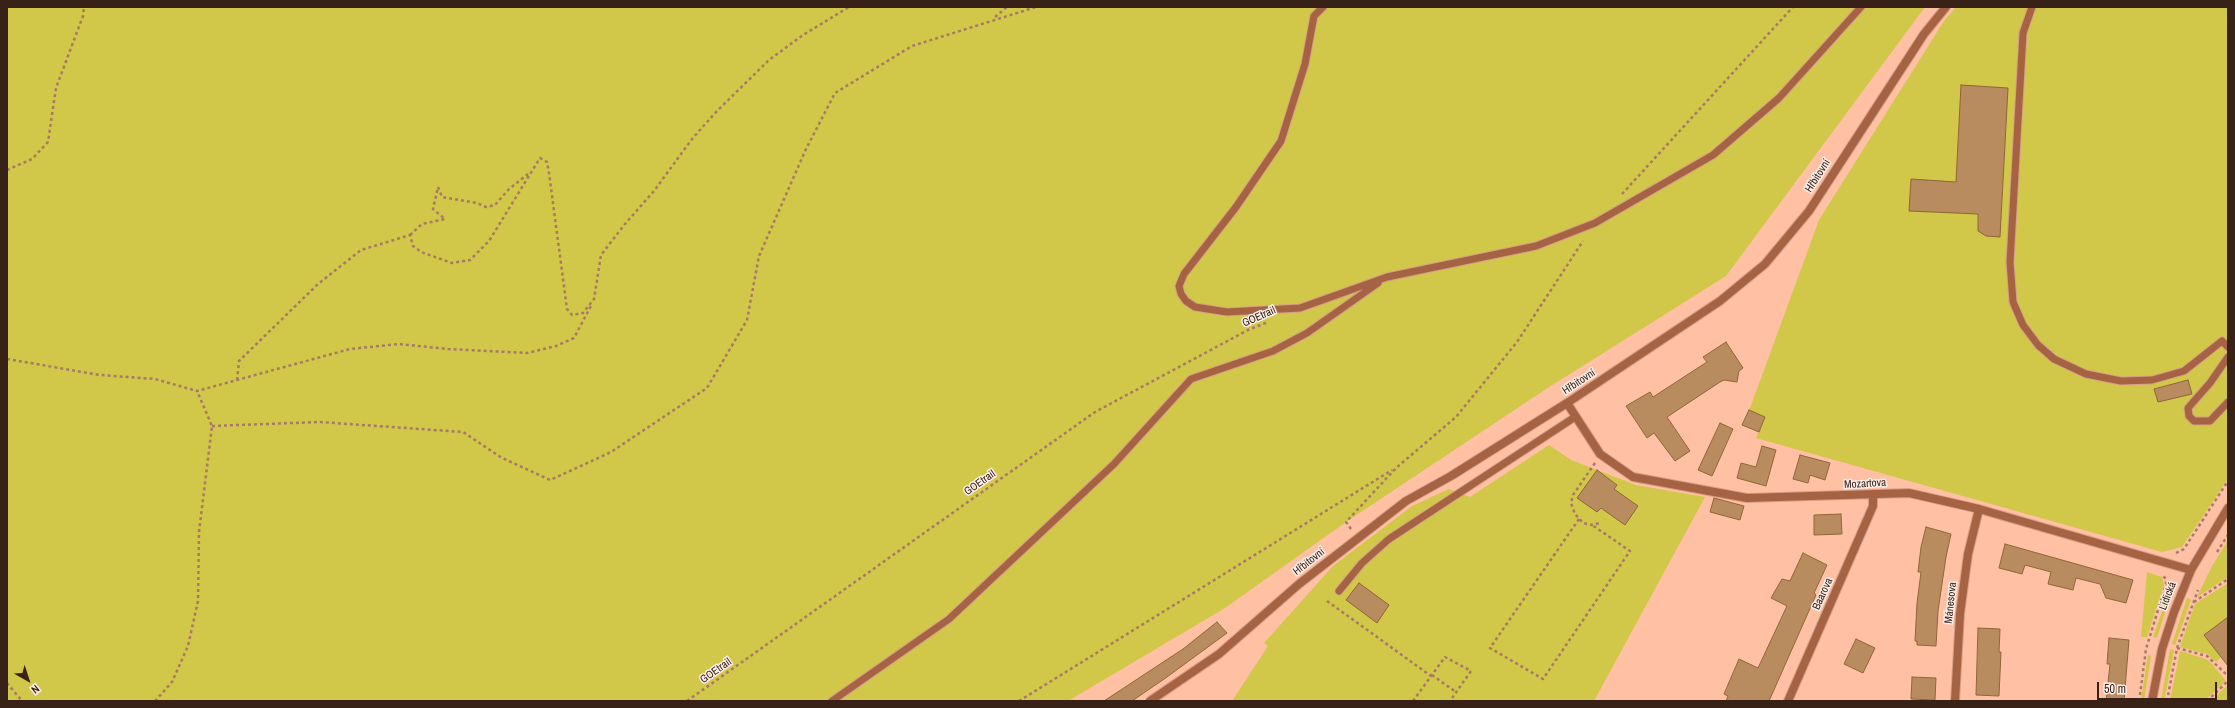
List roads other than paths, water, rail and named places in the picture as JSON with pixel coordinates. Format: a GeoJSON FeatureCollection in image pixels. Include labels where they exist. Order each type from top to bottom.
{"type":"FeatureCollection","features":[{"type":"Feature","properties":{"kind":"street","name":"Hřbitovní"},"geometry":{"type":"LineString","coordinates":[[1150,701],[1219,654],[1299,584],[1406,501],[1451,476],[1720,302],[1764,264],[1809,210],[1924,34],[1946,7]]}},
{"type":"Feature","properties":{"kind":"street","name":"Mozartova"},"geometry":{"type":"LineString","coordinates":[[1566,403],[1600,454],[1633,477],[1747,498],[1909,493],[1979,509],[2191,570]]}},
{"type":"Feature","properties":{"kind":"street","name":"Baarova"},"geometry":{"type":"LineString","coordinates":[[1788,701],[1873,506],[1873,494]]}},
{"type":"Feature","properties":{"kind":"street","name":"Lidická"},"geometry":{"type":"LineString","coordinates":[[2152,701],[2167,632],[2191,570],[2228,508]]}},
{"type":"Feature","properties":{"kind":"street","name":"Mánesova"},"geometry":{"type":"LineString","coordinates":[[1955,701],[1960,614],[1968,554],[1979,509]]}},
{"type":"Feature","properties":{"kind":"lane"},"geometry":{"type":"LineString","coordinates":[[1323,7],[1314,16],[1305,64],[1281,141],[1236,207],[1184,274],[1180,286],[1180,294],[1186,301],[1195,306],[1227,312],[1300,308],[1387,277],[1536,246],[1594,223],[1713,155],[1779,98],[1861,7]]}},
{"type":"Feature","properties":{"kind":"lane"},"geometry":{"type":"LineString","coordinates":[[2032,7],[2023,33],[2010,262],[2013,302],[2023,325],[2038,344],[2054,359],[2086,374],[2121,381],[2152,380],[2184,371],[2222,341],[2228,347]]}},
{"type":"Feature","properties":{"kind":"lane"},"geometry":{"type":"LineString","coordinates":[[832,701],[949,619],[1114,464],[1192,379],[1280,347],[1307,333],[1387,277]]}},
{"type":"Feature","properties":{"kind":"lane"},"geometry":{"type":"LineString","coordinates":[[2228,357],[2210,383],[2188,408],[2189,416],[2194,421],[2210,421],[2228,402]]}},
{"type":"Feature","properties":{"kind":"lane"},"geometry":{"type":"LineString","coordinates":[[1339,591],[1362,563],[1388,538],[1575,417]]}}]}
